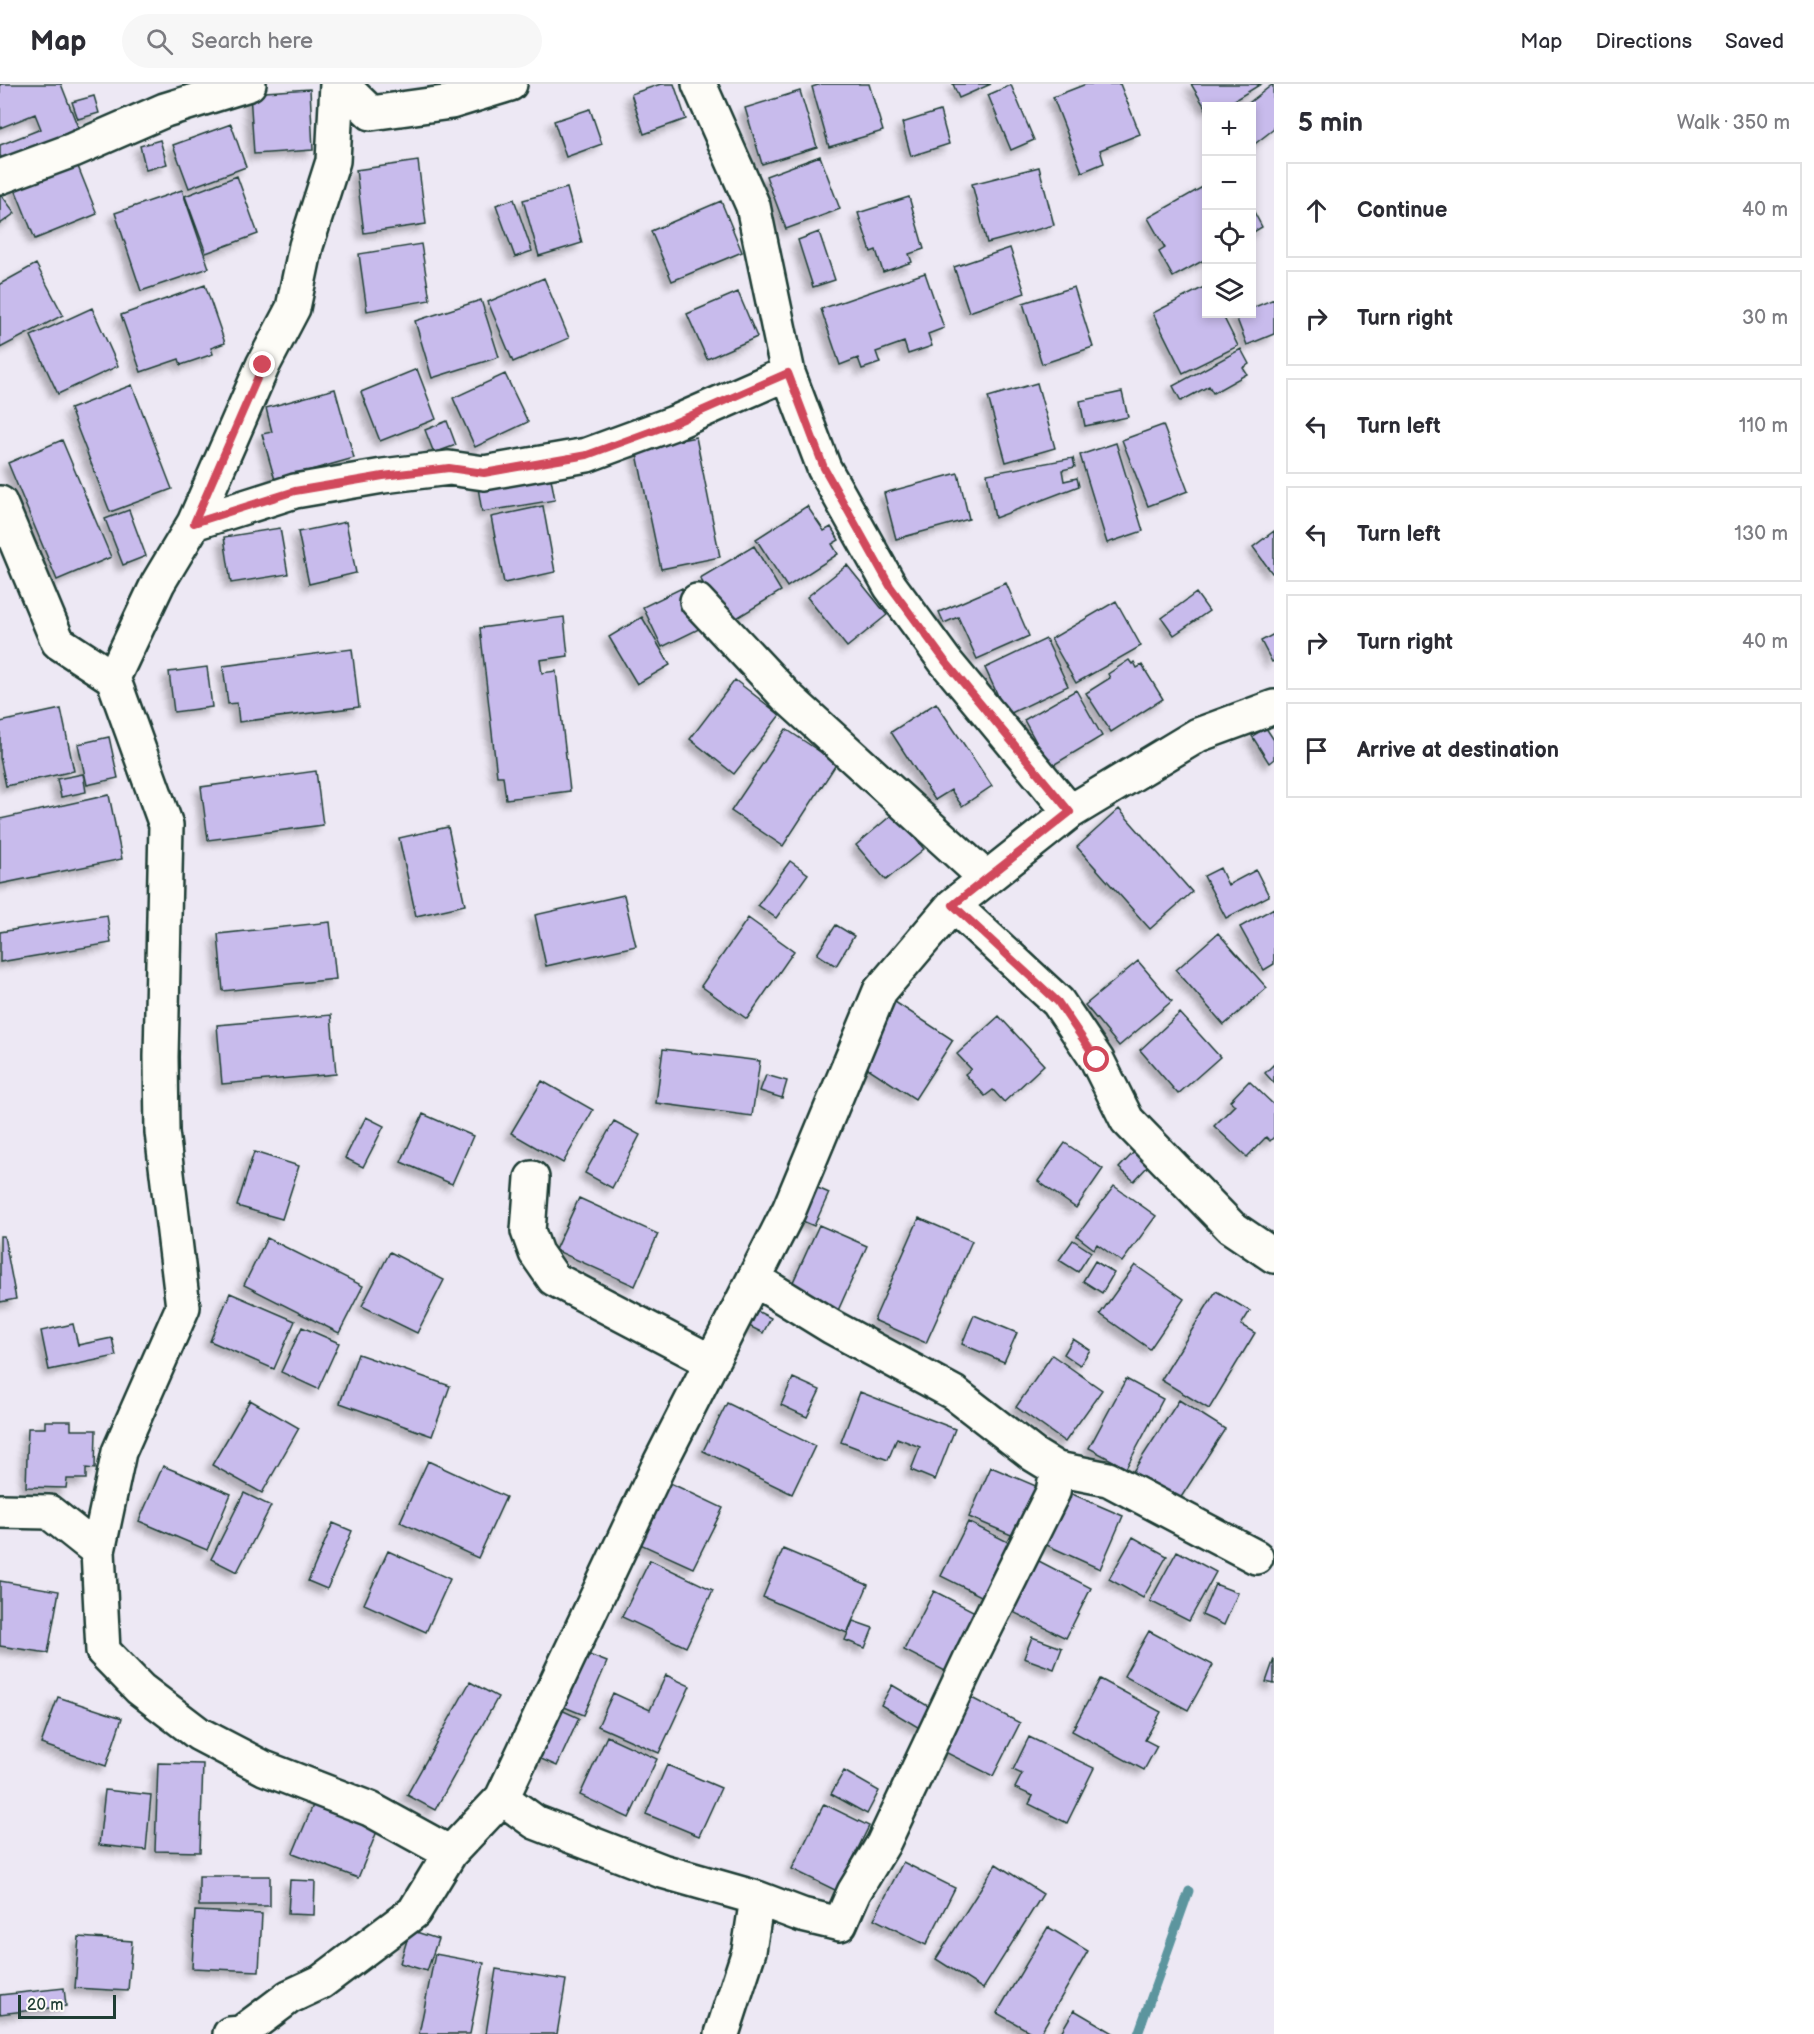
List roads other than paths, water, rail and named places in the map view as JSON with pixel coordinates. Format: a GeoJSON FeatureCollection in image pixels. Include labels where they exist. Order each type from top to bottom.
{"type":"FeatureCollection","features":[{"type":"Feature","properties":{"kind":"street"},"geometry":{"type":"LineString","coordinates":[[0,177],[73,150],[165,110],[249,84]]}},
{"type":"Feature","properties":{"kind":"street"},"geometry":{"type":"LineString","coordinates":[[339,84],[372,113],[451,102],[510,84]]}},
{"type":"Feature","properties":{"kind":"street"},"geometry":{"type":"LineString","coordinates":[[113,678],[158,583],[194,523],[263,365],[293,308],[306,246],[333,161],[339,84]]}},
{"type":"Feature","properties":{"kind":"street"},"geometry":{"type":"LineString","coordinates":[[699,84],[753,206],[788,373],[824,468],[890,586],[945,661],[1070,812]]}},
{"type":"Feature","properties":{"kind":"street"},"geometry":{"type":"LineString","coordinates":[[194,523],[295,491],[383,476],[449,468],[484,473],[587,455],[674,423],[788,373]]}},
{"type":"Feature","properties":{"kind":"street"},"geometry":{"type":"LineString","coordinates":[[0,503],[58,642],[113,678],[166,825],[161,1057],[162,1132],[183,1307],[119,1452],[98,1551],[103,1651],[140,1689],[199,1734],[264,1768],[370,1809],[450,1853]]}},
{"type":"Feature","properties":{"kind":"street"},"geometry":{"type":"LineString","coordinates":[[697,601],[786,696],[986,878]]}},
{"type":"Feature","properties":{"kind":"street"},"geometry":{"type":"LineString","coordinates":[[230,2034],[240,2034],[289,1997],[321,1982],[414,1912],[450,1853],[502,1798],[660,1463],[789,1210],[880,991],[953,905],[1070,812],[1198,735],[1274,707]]}},
{"type":"Feature","properties":{"kind":"street"},"geometry":{"type":"LineString","coordinates":[[953,905],[1058,1002],[1097,1060],[1127,1120],[1231,1227],[1274,1256]]}},
{"type":"Feature","properties":{"kind":"street"},"geometry":{"type":"LineString","coordinates":[[532,1178],[528,1231],[536,1253],[554,1279],[712,1362]]}},
{"type":"Feature","properties":{"kind":"street"},"geometry":{"type":"LineString","coordinates":[[754,1279],[832,1327],[954,1393],[1034,1455],[1057,1469],[1108,1479],[1256,1557]]}},
{"type":"Feature","properties":{"kind":"street"},"geometry":{"type":"LineString","coordinates":[[502,1798],[535,1822],[662,1871],[840,1924],[854,1892],[883,1844],[974,1651],[1053,1492],[1057,1469]]}},
{"type":"Feature","properties":{"kind":"street"},"geometry":{"type":"LineString","coordinates":[[0,1511],[49,1512],[98,1551]]}},
{"type":"Feature","properties":{"kind":"street"},"geometry":{"type":"LineString","coordinates":[[722,2034],[749,1951],[757,1898]]}},
{"type":"Feature","properties":{"kind":"waterway"},"geometry":{"type":"LineString","coordinates":[[1138,2034],[1189,1891]]}}]}
